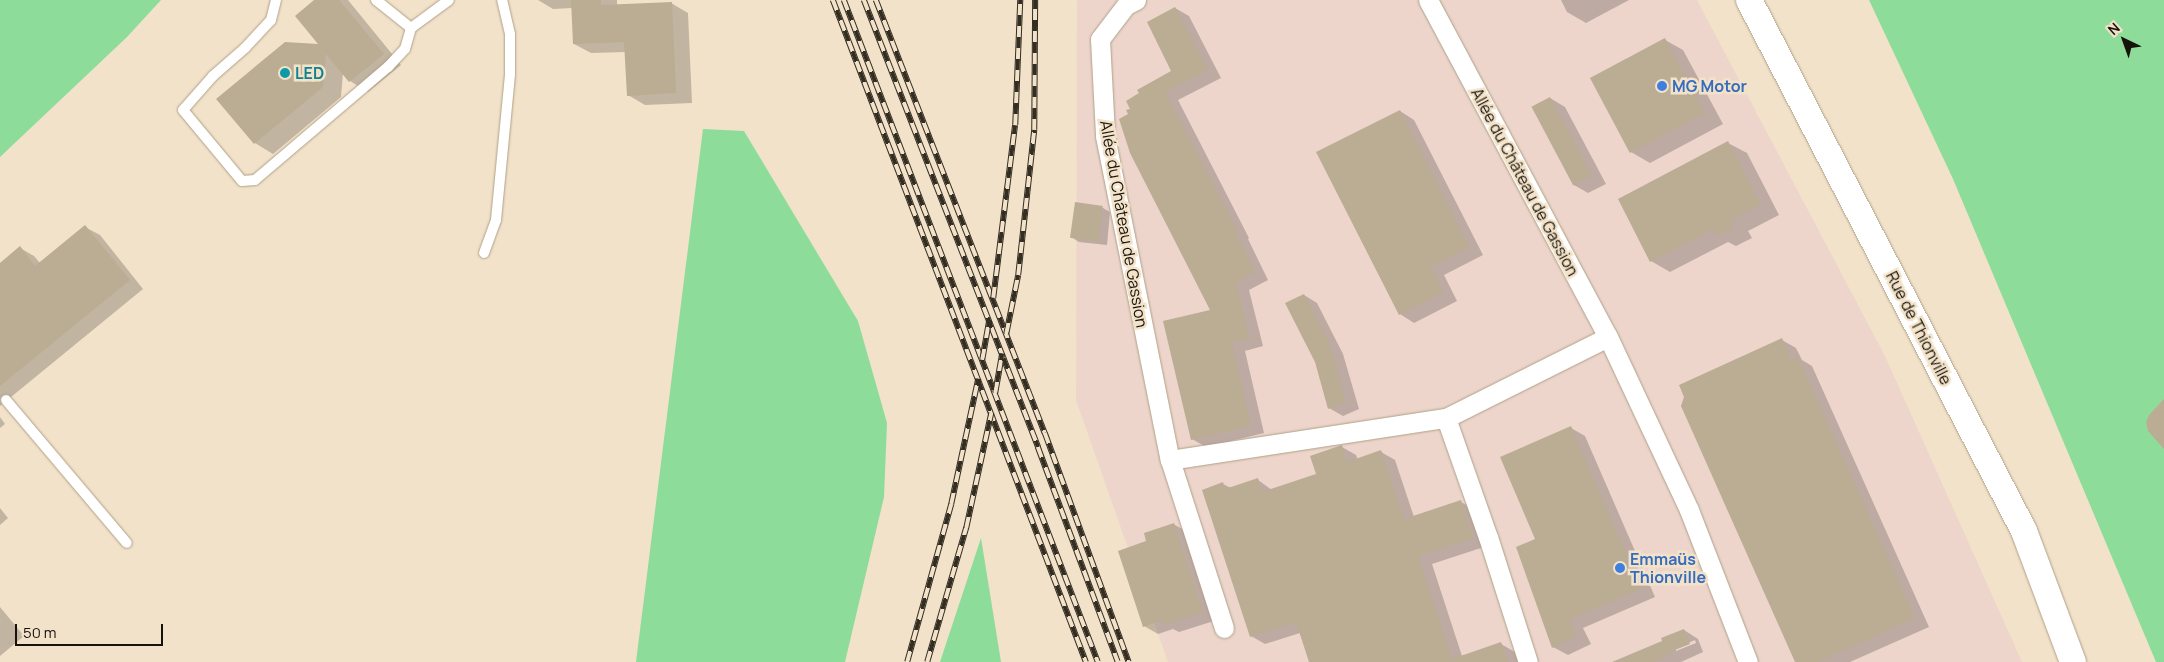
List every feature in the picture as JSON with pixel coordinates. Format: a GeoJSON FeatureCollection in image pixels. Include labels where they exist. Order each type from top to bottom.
{"type":"FeatureCollection","features":[{"type":"Feature","properties":{"kind":"main road","name":"Rue de Thionville"},"geometry":{"type":"LineString","coordinates":[[1749,0],[2024,531],[2073,662]]}},
{"type":"Feature","properties":{"kind":"street","name":"Allée du Château de Gassion"},"geometry":{"type":"LineString","coordinates":[[1136,0],[1126,5],[1100,39],[1105,136],[1170,460],[1224,628]]}},
{"type":"Feature","properties":{"kind":"street","name":"Allée du Château de Gassion"},"geometry":{"type":"LineString","coordinates":[[1428,0],[1608,337],[1689,510],[1748,662]]}},
{"type":"Feature","properties":{"kind":"street"},"geometry":{"type":"LineString","coordinates":[[1170,460],[1446,418],[1608,337]]}},
{"type":"Feature","properties":{"kind":"street"},"geometry":{"type":"LineString","coordinates":[[1446,418],[1488,537],[1528,662]]}},
{"type":"Feature","properties":{"kind":"lane"},"geometry":{"type":"LineString","coordinates":[[276,0],[271,20],[245,48],[213,76],[182,110],[242,181],[255,180],[388,67],[405,49],[411,28],[448,0]]}},
{"type":"Feature","properties":{"kind":"lane"},"geometry":{"type":"LineString","coordinates":[[376,0],[411,28]]}},
{"type":"Feature","properties":{"kind":"lane"},"geometry":{"type":"LineString","coordinates":[[484,253],[496,220],[510,74],[510,34],[502,0]]}},
{"type":"Feature","properties":{"kind":"lane"},"geometry":{"type":"LineString","coordinates":[[6,400],[127,543]]}},
{"type":"Feature","properties":{"kind":"shaded area"},"geometry":{"type":"Polygon","coordinates":[[[1077,0],[1697,0],[1885,356],[2022,662],[1168,662],[1076,400],[1077,0]]]}},
{"type":"Feature","properties":{"kind":"green space"},"geometry":{"type":"Polygon","coordinates":[[[0,0],[161,0],[127,37],[0,157],[0,0]]]}},
{"type":"Feature","properties":{"kind":"green space"},"geometry":{"type":"Polygon","coordinates":[[[1869,0],[2164,0],[2164,662],[2156,662],[1953,179],[1869,0]]]}},
{"type":"Feature","properties":{"kind":"green space"},"geometry":{"type":"Polygon","coordinates":[[[703,129],[744,131],[858,321],[887,423],[884,497],[845,662],[636,662],[703,129]]]}},
{"type":"Feature","properties":{"kind":"green space"},"geometry":{"type":"Polygon","coordinates":[[[981,538],[1001,662],[940,662],[981,538]]]}},
{"type":"Feature","properties":{"kind":"building","name":"LED"},"geometry":{"type":"Polygon","coordinates":[[[314,0],[339,0],[384,54],[349,82],[326,54],[323,87],[254,144],[216,99],[285,42],[318,44],[295,16],[314,0]]]}},
{"type":"Feature","properties":{"kind":"building"},"geometry":{"type":"Polygon","coordinates":[[[571,0],[601,0],[601,5],[672,2],[676,93],[627,96],[624,42],[573,44],[571,0]]]}},
{"type":"Feature","properties":{"kind":"building"},"geometry":{"type":"Polygon","coordinates":[[[1175,7],[1208,70],[1165,92],[1237,230],[1235,231],[1255,272],[1236,283],[1250,339],[1232,343],[1251,426],[1191,440],[1163,321],[1210,310],[1130,153],[1119,119],[1128,114],[1126,110],[1130,109],[1126,101],[1139,93],[1137,90],[1171,71],[1147,22],[1175,7]]]}},
{"type":"Feature","properties":{"kind":"building"},"geometry":{"type":"Polygon","coordinates":[[[1665,38],[1705,113],[1630,153],[1590,78],[1665,38]]]}},
{"type":"Feature","properties":{"kind":"building"},"geometry":{"type":"Polygon","coordinates":[[[1550,97],[1592,176],[1573,185],[1531,107],[1550,97]]]}},
{"type":"Feature","properties":{"kind":"building"},"geometry":{"type":"Polygon","coordinates":[[[1400,110],[1469,247],[1431,267],[1443,292],[1399,315],[1316,152],[1400,110]]]}},
{"type":"Feature","properties":{"kind":"building"},"geometry":{"type":"Polygon","coordinates":[[[1728,141],[1761,204],[1731,221],[1734,228],[1717,236],[1713,230],[1650,262],[1618,199],[1728,141]]]}},
{"type":"Feature","properties":{"kind":"building"},"geometry":{"type":"Polygon","coordinates":[[[1075,202],[1103,206],[1098,242],[1070,238],[1075,202]]]}},
{"type":"Feature","properties":{"kind":"building"},"geometry":{"type":"Polygon","coordinates":[[[85,225],[130,280],[0,386],[0,263],[20,246],[35,266],[85,225]]]}},
{"type":"Feature","properties":{"kind":"building"},"geometry":{"type":"Polygon","coordinates":[[[1304,294],[1330,345],[1346,402],[1328,409],[1315,362],[1285,303],[1304,294]]]}},
{"type":"Feature","properties":{"kind":"building"},"geometry":{"type":"Polygon","coordinates":[[[1782,338],[1791,360],[1798,357],[1915,618],[1818,662],[1795,662],[1681,406],[1684,397],[1679,385],[1782,338]]]}},
{"type":"Feature","properties":{"kind":"building"},"geometry":{"type":"Polygon","coordinates":[[[2164,399],[2164,449],[2148,431],[2146,422],[2149,415],[2164,399]]]}},
{"type":"Feature","properties":{"kind":"building"},"geometry":{"type":"Polygon","coordinates":[[[1571,426],[1641,589],[1570,619],[1577,636],[1552,648],[1516,547],[1535,539],[1500,457],[1571,426]]]}},
{"type":"Feature","properties":{"kind":"building"},"geometry":{"type":"Polygon","coordinates":[[[1342,445],[1347,462],[1381,450],[1404,519],[1461,500],[1473,538],[1418,556],[1452,659],[1501,642],[1508,662],[1309,662],[1296,622],[1250,637],[1202,490],[1223,482],[1225,489],[1258,478],[1262,492],[1316,474],[1310,456],[1342,445]]]}},
{"type":"Feature","properties":{"kind":"building"},"geometry":{"type":"Polygon","coordinates":[[[1174,523],[1203,612],[1164,625],[1162,620],[1143,627],[1118,551],[1146,541],[1144,533],[1174,523]]]}},
{"type":"Feature","properties":{"kind":"building"},"geometry":{"type":"Polygon","coordinates":[[[1684,629],[1690,644],[1667,653],[1668,656],[1653,662],[1612,662],[1662,641],[1661,638],[1684,629]]]}},
{"type":"Feature","properties":{"kind":"railway"},"geometry":{"type":"LineString","coordinates":[[833,0],[1086,662]]}},
{"type":"Feature","properties":{"kind":"railway"},"geometry":{"type":"LineString","coordinates":[[844,0],[1098,662]]}},
{"type":"Feature","properties":{"kind":"railway"},"geometry":{"type":"LineString","coordinates":[[864,0],[1038,447],[1118,662]]}},
{"type":"Feature","properties":{"kind":"railway"},"geometry":{"type":"LineString","coordinates":[[876,0],[1045,433],[1129,662]]}},
{"type":"Feature","properties":{"kind":"railway"},"geometry":{"type":"LineString","coordinates":[[993,298],[1015,125],[1020,0]]}},
{"type":"Feature","properties":{"kind":"railway"},"geometry":{"type":"LineString","coordinates":[[1006,334],[1018,275],[1034,130],[1035,0]]}},
{"type":"Feature","properties":{"kind":"railway"},"geometry":{"type":"LineString","coordinates":[[982,360],[989,321]]}},
{"type":"Feature","properties":{"kind":"railway"},"geometry":{"type":"LineString","coordinates":[[995,393],[1002,354]]}},
{"type":"Feature","properties":{"kind":"railway"},"geometry":{"type":"LineString","coordinates":[[907,662],[951,504],[978,379]]}},
{"type":"Feature","properties":{"kind":"railway"},"geometry":{"type":"LineString","coordinates":[[927,662],[966,528],[991,413]]}},
{"type":"Feature","properties":{"kind":"place","name":"LED"},"geometry":{"type":"Point","coordinates":[285,73]}},
{"type":"Feature","properties":{"kind":"place","name":"MG Motor"},"geometry":{"type":"Point","coordinates":[1662,86]}},
{"type":"Feature","properties":{"kind":"place","name":"Emmaüs Thionville"},"geometry":{"type":"Point","coordinates":[1620,568]}}]}
